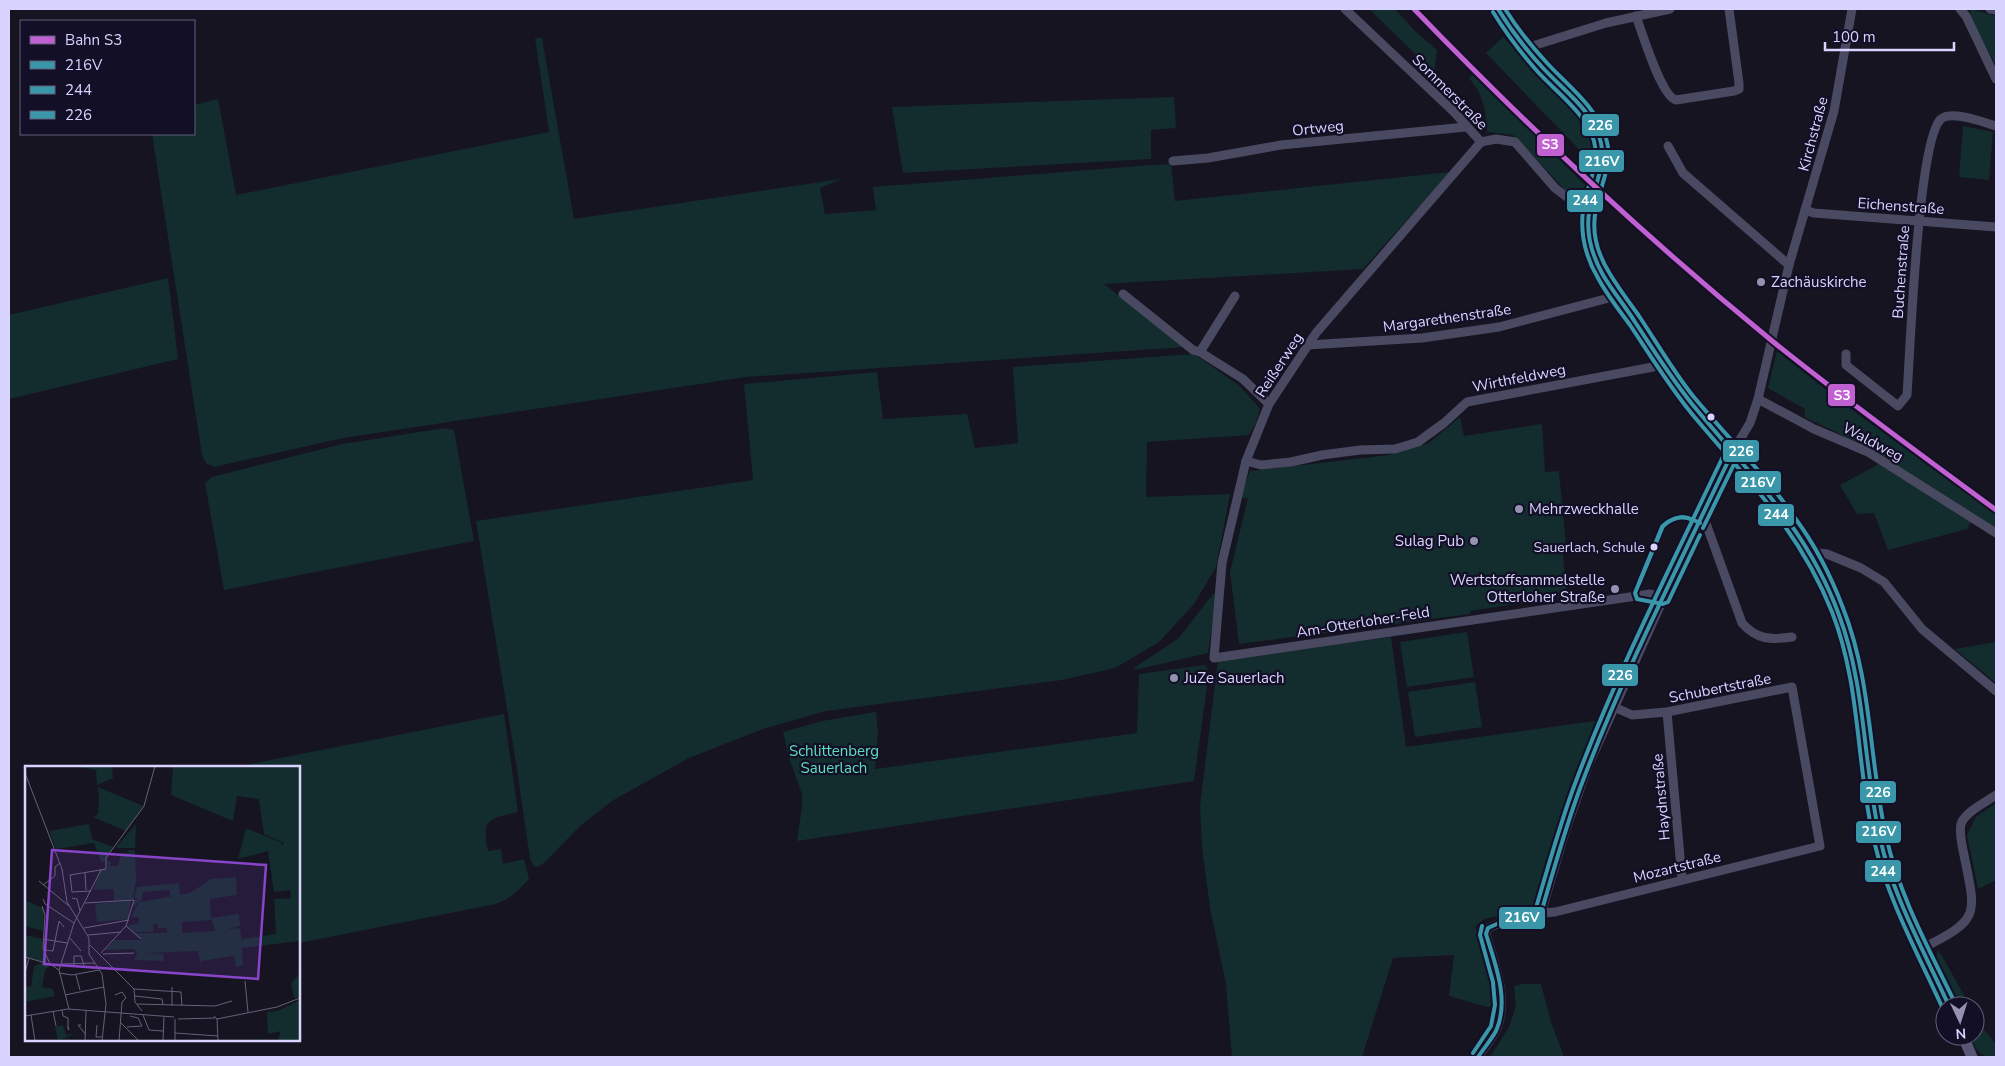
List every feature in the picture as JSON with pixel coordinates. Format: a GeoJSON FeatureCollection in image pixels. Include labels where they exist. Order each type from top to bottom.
{"type":"FeatureCollection","features":[{"type":"Feature","properties":{"kind":"main road"},"geometry":{"type":"LineString","coordinates":[[1498,9],[1509,27],[1526,48],[1582,108],[1594,124],[1601,142],[1603,160],[1589,208],[1589,241],[1595,258],[1660,362],[1695,408],[1782,510],[1811,556],[1830,594],[1846,636],[1856,672],[1875,808],[1883,849],[1897,890],[1945,996]]}},
{"type":"Feature","properties":{"kind":"street","name":"Sommerstraße"},"geometry":{"type":"LineString","coordinates":[[1344,9],[1454,112],[1481,142],[1496,139],[1515,142],[1555,188],[1576,204],[1589,208]]}},
{"type":"Feature","properties":{"kind":"street"},"geometry":{"type":"LineString","coordinates":[[1526,48],[1555,37],[1670,9]]}},
{"type":"Feature","properties":{"kind":"street"},"geometry":{"type":"LineString","coordinates":[[1636,16],[1657,76],[1670,96],[1676,100],[1734,91],[1739,88],[1740,83],[1729,9]]}},
{"type":"Feature","properties":{"kind":"street","name":"Kirchstraße"},"geometry":{"type":"LineString","coordinates":[[1541,913],[1565,832],[1588,766],[1733,451],[1750,423],[1758,399],[1790,265],[1834,112],[1851,9]]}},
{"type":"Feature","properties":{"kind":"street"},"geometry":{"type":"LineString","coordinates":[[1960,9],[1966,16],[1996,79]]}},
{"type":"Feature","properties":{"kind":"street"},"geometry":{"type":"LineString","coordinates":[[1990,9],[1996,10]]}},
{"type":"Feature","properties":{"kind":"street","name":"Buchenstraße"},"geometry":{"type":"LineString","coordinates":[[1846,354],[1846,365],[1898,406],[1907,395],[1918,221],[1936,126],[1942,118],[1952,115],[1996,126]]}},
{"type":"Feature","properties":{"kind":"street","name":"Ortweg"},"geometry":{"type":"LineString","coordinates":[[1173,162],[1281,145],[1466,127]]}},
{"type":"Feature","properties":{"kind":"street","name":"Reißerweg"},"geometry":{"type":"LineString","coordinates":[[1214,658],[1222,563],[1246,461],[1269,404],[1307,345],[1478,148],[1481,142]]}},
{"type":"Feature","properties":{"kind":"street"},"geometry":{"type":"LineString","coordinates":[[1668,146],[1683,173],[1790,265]]}},
{"type":"Feature","properties":{"kind":"street","name":"Eichenstraße"},"geometry":{"type":"LineString","coordinates":[[1805,210],[1814,213],[1996,227]]}},
{"type":"Feature","properties":{"kind":"street"},"geometry":{"type":"LineString","coordinates":[[1123,294],[1193,350],[1200,352],[1244,379],[1269,404]]}},
{"type":"Feature","properties":{"kind":"street","name":"Margarethenstraße"},"geometry":{"type":"LineString","coordinates":[[1307,345],[1422,338],[1500,327],[1609,298],[1616,294]]}},
{"type":"Feature","properties":{"kind":"street"},"geometry":{"type":"LineString","coordinates":[[1200,352],[1235,296]]}},
{"type":"Feature","properties":{"kind":"street","name":"Wirthfeldweg"},"geometry":{"type":"LineString","coordinates":[[1246,461],[1261,465],[1360,450],[1395,449],[1418,442],[1444,424],[1467,402],[1653,367],[1660,362]]}},
{"type":"Feature","properties":{"kind":"street","name":"Waldweg"},"geometry":{"type":"LineString","coordinates":[[1758,399],[1814,429],[1868,452],[1996,532]]}},
{"type":"Feature","properties":{"kind":"street"},"geometry":{"type":"LineString","coordinates":[[1703,515],[1742,623],[1751,633],[1774,639],[1792,637]]}},
{"type":"Feature","properties":{"kind":"street"},"geometry":{"type":"LineString","coordinates":[[1811,556],[1818,553],[1827,554],[1861,568],[1884,582],[1922,629],[1996,691]]}},
{"type":"Feature","properties":{"kind":"street","name":"Am-Otterloher-Feld"},"geometry":{"type":"LineString","coordinates":[[1214,658],[1641,595],[1650,594],[1664,598]]}},
{"type":"Feature","properties":{"kind":"street","name":"Schubertstraße"},"geometry":{"type":"LineString","coordinates":[[1614,707],[1632,715],[1667,712],[1792,687],[1820,846]]}},
{"type":"Feature","properties":{"kind":"street","name":"Haydnstraße"},"geometry":{"type":"LineString","coordinates":[[1667,712],[1682,879]]}},
{"type":"Feature","properties":{"kind":"street"},"geometry":{"type":"LineString","coordinates":[[1923,948],[1964,925],[1971,914],[1970,885],[1961,840],[1961,824],[1969,814],[1996,795]]}},
{"type":"Feature","properties":{"kind":"street","name":"Mozartstraße"},"geometry":{"type":"LineString","coordinates":[[1478,1057],[1496,1029],[1501,1013],[1500,984],[1486,934],[1488,928],[1499,923],[1541,913],[1555,912],[1820,846]]}},
{"type":"Feature","properties":{"kind":"green space"},"geometry":{"type":"Polygon","coordinates":[[[1369,9],[1395,9],[1414,30],[1437,50],[1434,72],[1369,9]]]}},
{"type":"Feature","properties":{"kind":"green space"},"geometry":{"type":"Polygon","coordinates":[[[1971,9],[1996,16],[1996,66],[1970,16],[1971,9]]]}},
{"type":"Feature","properties":{"kind":"green space"},"geometry":{"type":"Polygon","coordinates":[[[1503,37],[1585,122],[1595,144],[1595,166],[1486,53],[1503,37]]]}},
{"type":"Feature","properties":{"kind":"green space"},"geometry":{"type":"Polygon","coordinates":[[[535,38],[542,38],[574,219],[841,179],[820,188],[825,214],[876,210],[873,187],[1151,165],[1171,164],[1175,201],[1450,172],[1363,269],[1104,284],[1185,347],[746,377],[343,438],[214,467],[206,463],[202,455],[152,135],[195,135],[195,105],[218,99],[236,195],[549,132],[535,38]]]}},
{"type":"Feature","properties":{"kind":"green space"},"geometry":{"type":"Polygon","coordinates":[[[1473,74],[1589,189],[1586,193],[1581,197],[1568,193],[1513,135],[1487,132],[1485,109],[1478,90],[1469,78],[1473,74]]]}},
{"type":"Feature","properties":{"kind":"green space"},"geometry":{"type":"Polygon","coordinates":[[[1174,97],[1176,128],[1151,130],[1151,159],[903,173],[892,107],[1174,97]]]}},
{"type":"Feature","properties":{"kind":"green space"},"geometry":{"type":"Polygon","coordinates":[[[1963,126],[1993,132],[1989,180],[1959,177],[1963,126]]]}},
{"type":"Feature","properties":{"kind":"green space"},"geometry":{"type":"Polygon","coordinates":[[[168,278],[178,359],[9,399],[9,315],[168,278]]]}},
{"type":"Feature","properties":{"kind":"green space"},"geometry":{"type":"Polygon","coordinates":[[[1777,351],[1848,407],[1996,514],[1996,528],[1838,433],[1804,417],[1805,409],[1768,388],[1777,351]]]}},
{"type":"Feature","properties":{"kind":"green space"},"geometry":{"type":"Polygon","coordinates":[[[1194,354],[1240,386],[1260,409],[1256,423],[1249,435],[1147,442],[1146,497],[1230,494],[1216,567],[1194,604],[1159,642],[1115,668],[1062,680],[826,711],[763,729],[689,758],[612,801],[580,826],[545,862],[538,867],[534,866],[530,859],[476,521],[753,480],[744,384],[877,372],[883,419],[967,414],[975,448],[1018,443],[1013,367],[1194,354]]]}},
{"type":"Feature","properties":{"kind":"green space"},"geometry":{"type":"Polygon","coordinates":[[[1460,417],[1464,436],[1542,424],[1545,472],[1559,471],[1566,545],[1562,545],[1567,596],[1470,611],[1470,614],[1239,644],[1230,572],[1248,498],[1241,498],[1250,471],[1389,455],[1429,443],[1460,417]]]}},
{"type":"Feature","properties":{"kind":"green space"},"geometry":{"type":"Polygon","coordinates":[[[445,428],[454,430],[474,541],[224,590],[205,483],[212,477],[342,444],[445,428]]]}},
{"type":"Feature","properties":{"kind":"green space"},"geometry":{"type":"Polygon","coordinates":[[[1879,464],[1972,520],[1967,529],[1888,550],[1874,513],[1857,514],[1840,485],[1879,464]]]}},
{"type":"Feature","properties":{"kind":"green space"},"geometry":{"type":"Polygon","coordinates":[[[1217,592],[1208,653],[1135,670],[1134,668],[1179,638],[1213,594],[1217,592]]]}},
{"type":"Feature","properties":{"kind":"green space"},"geometry":{"type":"Polygon","coordinates":[[[1467,632],[1474,677],[1407,687],[1400,642],[1467,632]]]}},
{"type":"Feature","properties":{"kind":"green space"},"geometry":{"type":"Polygon","coordinates":[[[1391,637],[1406,747],[1602,720],[1588,752],[1535,909],[1484,919],[1475,927],[1490,965],[1496,1006],[1487,1007],[1449,996],[1454,955],[1393,958],[1362,1057],[1232,1057],[1226,984],[1210,908],[1202,847],[1200,806],[1218,660],[1391,637]]]}},
{"type":"Feature","properties":{"kind":"green space"},"geometry":{"type":"Polygon","coordinates":[[[1996,642],[1996,683],[1955,649],[1996,642]]]}},
{"type":"Feature","properties":{"kind":"green space","name":"Schlittenberg Sauerlach"},"geometry":{"type":"Polygon","coordinates":[[[1205,665],[1209,672],[1194,781],[797,841],[802,794],[789,758],[783,732],[822,721],[876,712],[878,734],[875,769],[1137,733],[1139,674],[1205,665]]]}},
{"type":"Feature","properties":{"kind":"green space"},"geometry":{"type":"Polygon","coordinates":[[[1475,682],[1482,727],[1415,737],[1408,692],[1475,682]]]}},
{"type":"Feature","properties":{"kind":"green space"},"geometry":{"type":"Polygon","coordinates":[[[504,714],[518,812],[500,816],[490,822],[487,826],[486,840],[488,851],[501,849],[503,864],[524,859],[529,879],[514,894],[496,904],[300,943],[300,766],[251,766],[250,764],[504,714]]]}},
{"type":"Feature","properties":{"kind":"green space"},"geometry":{"type":"Polygon","coordinates":[[[1996,803],[1996,880],[1978,889],[1967,835],[1976,817],[1996,803]]]}},
{"type":"Feature","properties":{"kind":"green space"},"geometry":{"type":"Polygon","coordinates":[[[1938,949],[1964,996],[1953,996],[1936,958],[1938,949]]]}},
{"type":"Feature","properties":{"kind":"green space"},"geometry":{"type":"Polygon","coordinates":[[[1541,984],[1551,1022],[1564,1057],[1490,1057],[1509,1027],[1516,1006],[1514,986],[1541,984]]]}},
{"type":"Feature","properties":{"kind":"green space"},"geometry":{"type":"Polygon","coordinates":[[[1985,1031],[1996,1044],[1996,1057],[1985,1056],[1974,1046],[1985,1046],[1985,1031]]]}},
{"type":"Feature","properties":{"kind":"rail line","name":"S3"},"geometry":{"type":"LineString","coordinates":[[1414,9],[1543,138],[1632,221],[1724,301],[1882,426],[1996,510]]}},
{"type":"Feature","properties":{"kind":"transit line","name":"216V"},"geometry":{"type":"LineString","coordinates":[[1498,9],[1513,32],[1531,54],[1585,111],[1597,132],[1601,143],[1602,158],[1590,209],[1589,228],[1592,248],[1603,275],[1680,389],[1777,506],[1812,557],[1827,585],[1848,642],[1859,698],[1874,810],[1886,860],[1901,903],[1944,996]]}},
{"type":"Feature","properties":{"kind":"transit line","name":"226"},"geometry":{"type":"LineString","coordinates":[[1505,9],[1535,50],[1581,97],[1596,116],[1606,138],[1608,147],[1606,174],[1598,200],[1594,226],[1599,251],[1606,267],[1686,386],[1759,471],[1802,528],[1822,561],[1833,584],[1843,608],[1860,664],[1880,807],[1892,858],[1907,901],[1952,996]]}},
{"type":"Feature","properties":{"kind":"transit line","name":"244"},"geometry":{"type":"LineString","coordinates":[[1493,12],[1519,50],[1570,103],[1590,131],[1594,141],[1596,156],[1586,196],[1582,228],[1589,259],[1602,284],[1692,414],[1752,484],[1788,530],[1819,582],[1832,612],[1848,668],[1868,812],[1880,863],[1895,906],[1937,996]]}},
{"type":"Feature","properties":{"kind":"transit line","name":"226"},"geometry":{"type":"LineString","coordinates":[[1535,911],[1576,781],[1610,696],[1727,448]]}},
{"type":"Feature","properties":{"kind":"transit line","name":"216V"},"geometry":{"type":"LineString","coordinates":[[1478,1057],[1496,1031],[1502,1007],[1500,982],[1486,934],[1488,928],[1499,923],[1541,913],[1560,847],[1582,783],[1616,699],[1733,451]]}},
{"type":"Feature","properties":{"kind":"transit line","name":"244"},"geometry":{"type":"LineString","coordinates":[[1703,528],[1739,454]]}},
{"type":"Feature","properties":{"kind":"transit line","name":"244"},"geometry":{"type":"LineString","coordinates":[[1693,520],[1680,517],[1662,527],[1635,593],[1637,599],[1663,604],[1668,602],[1700,535]]}},
{"type":"Feature","properties":{"kind":"transit line","name":"226"},"geometry":{"type":"LineString","coordinates":[[1639,583],[1663,526],[1672,519],[1681,517],[1700,523]]}},
{"type":"Feature","properties":{"kind":"transit line","name":"226"},"geometry":{"type":"LineString","coordinates":[[1473,1053],[1491,1026],[1495,1005],[1493,982],[1480,935],[1482,926]]}},
{"type":"Feature","properties":{"kind":"place","name":"Zachäuskirche"},"geometry":{"type":"Point","coordinates":[1761,282]}},
{"type":"Feature","properties":{"kind":"place","name":"Mehrzweckhalle"},"geometry":{"type":"Point","coordinates":[1519,509]}},
{"type":"Feature","properties":{"kind":"place","name":"Sulag Pub"},"geometry":{"type":"Point","coordinates":[1474,541]}},
{"type":"Feature","properties":{"kind":"place","name":"Sauerlach, Schule"},"geometry":{"type":"Point","coordinates":[1654,547]}},
{"type":"Feature","properties":{"kind":"place","name":"Wertstoffsammelstelle Otterloher Straße"},"geometry":{"type":"Point","coordinates":[1615,589]}},
{"type":"Feature","properties":{"kind":"place","name":"JuZe Sauerlach"},"geometry":{"type":"Point","coordinates":[1174,678]}}]}
